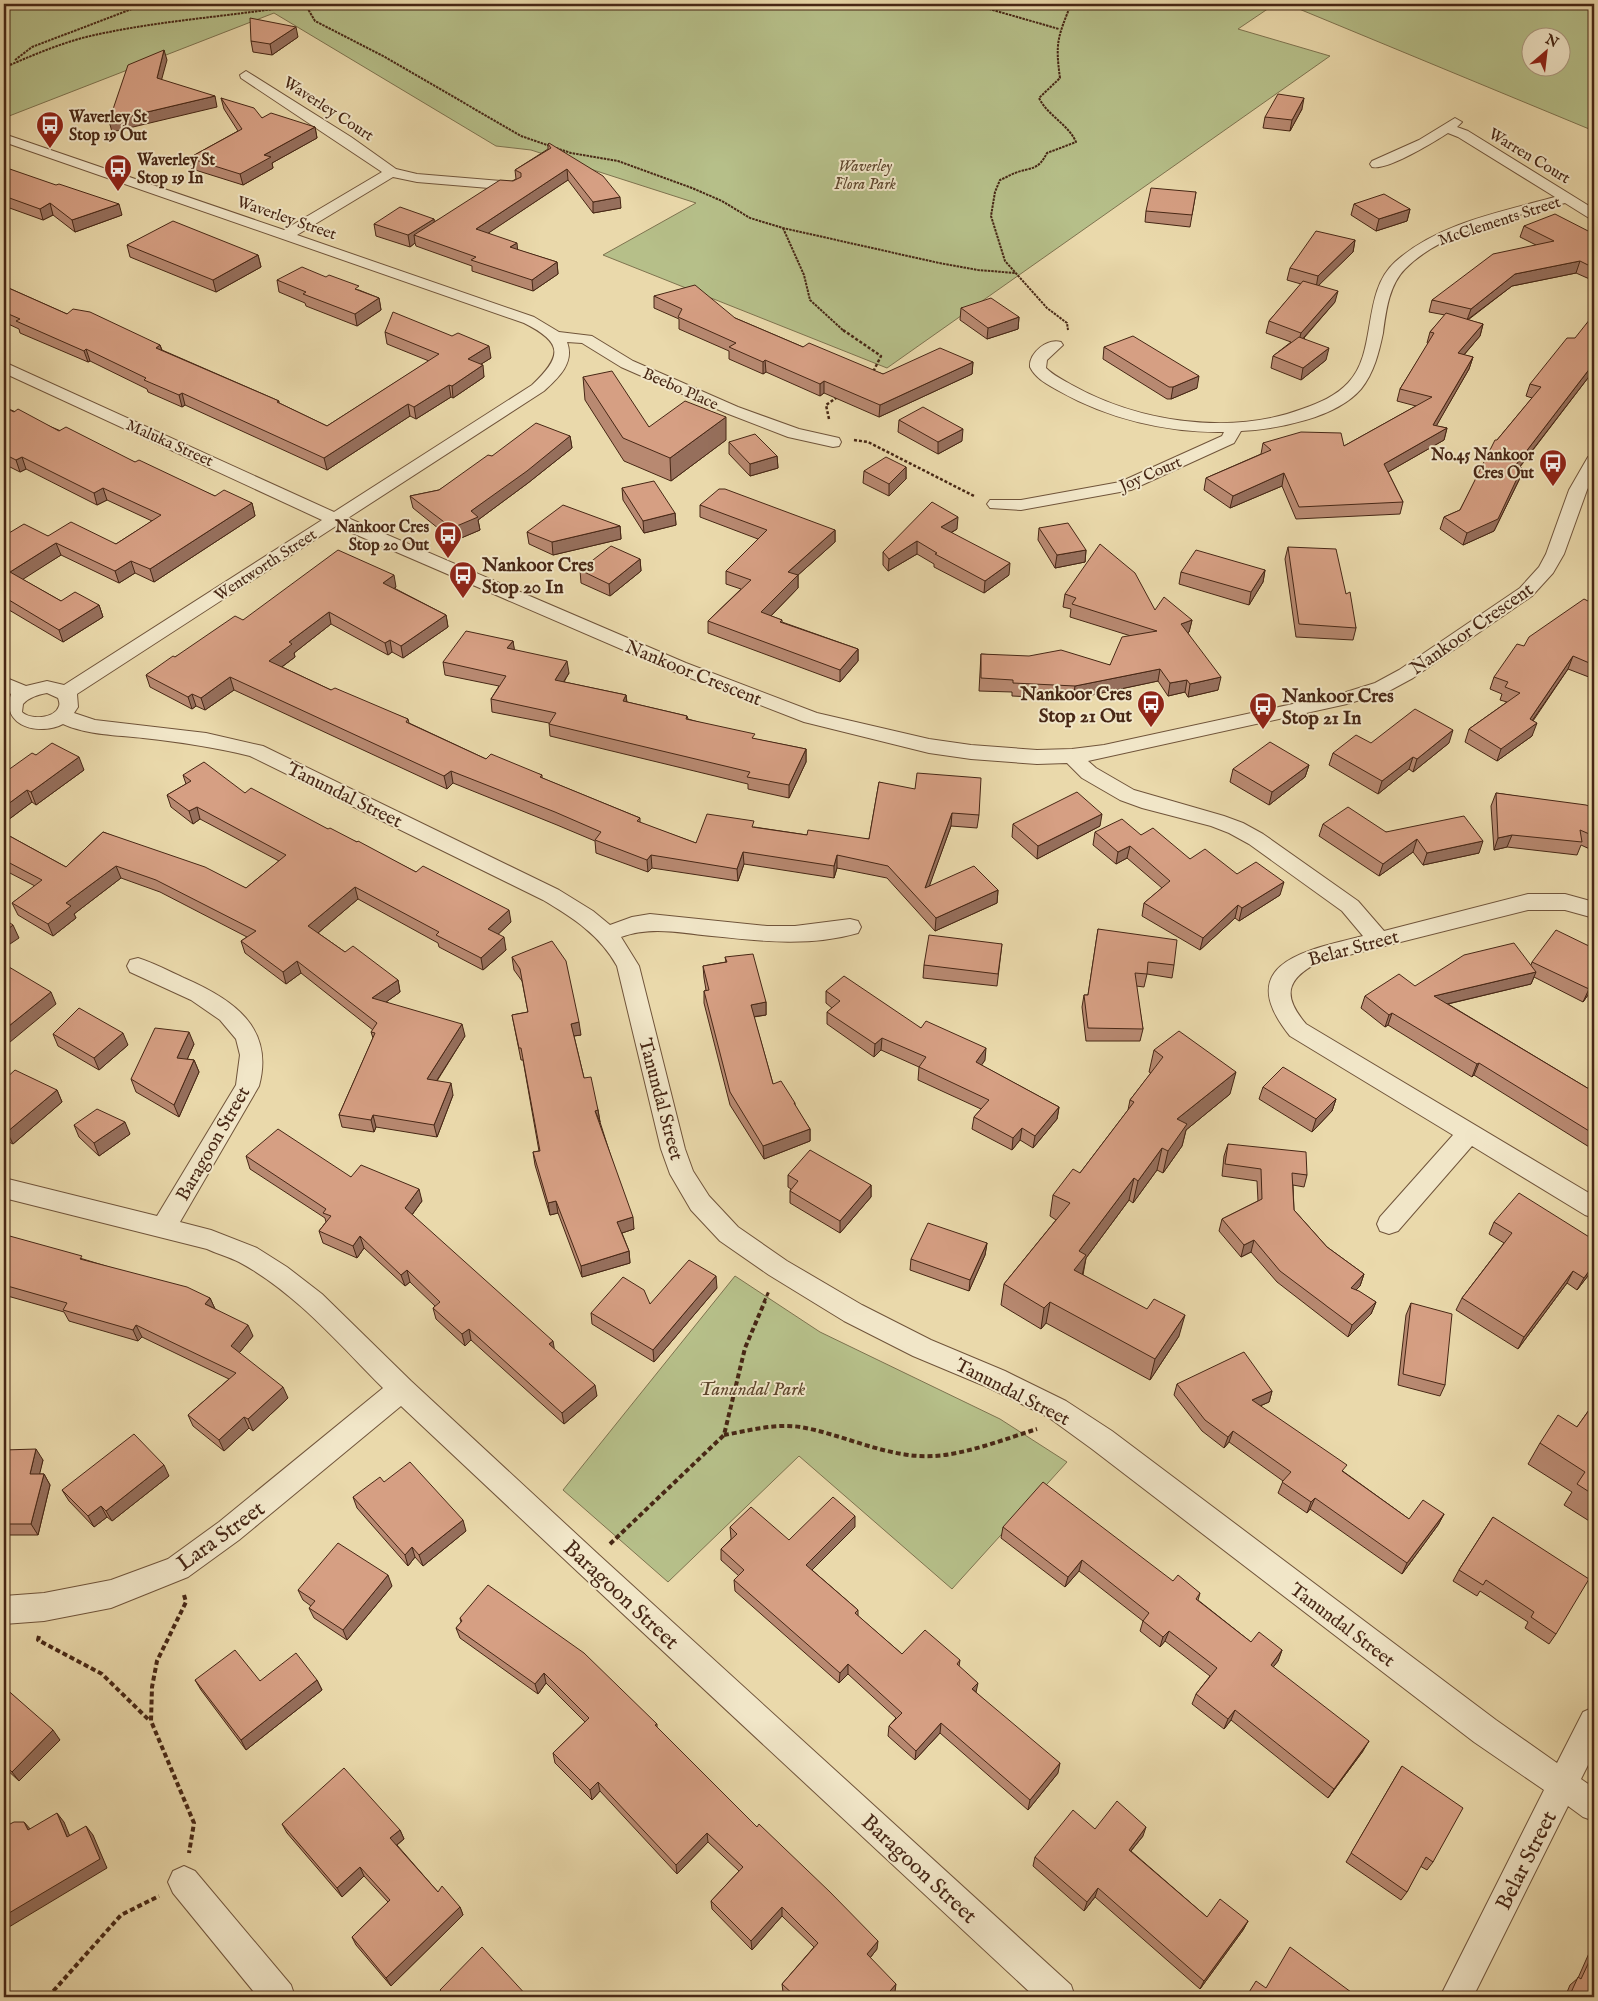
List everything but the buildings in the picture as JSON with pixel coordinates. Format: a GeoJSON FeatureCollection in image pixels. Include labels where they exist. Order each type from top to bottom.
{"type":"FeatureCollection","features":[{"type":"Feature","properties":{"kind":"street","name":"Waverley Court"},"geometry":{"type":"LineString","coordinates":[[246,75],[346,140],[391,172],[417,178],[514,186]]}},
{"type":"Feature","properties":{"kind":"street","name":"Warren Court"},"geometry":{"type":"LineString","coordinates":[[1377,164],[1424,143],[1451,125],[1594,215]]}},
{"type":"Feature","properties":{"kind":"street","name":"Waverley Street"},"geometry":{"type":"LineString","coordinates":[[4,138],[530,320],[556,336]]}},
{"type":"Feature","properties":{"kind":"street"},"geometry":{"type":"LineString","coordinates":[[286,235],[391,172]]}},
{"type":"Feature","properties":{"kind":"street","name":"McClements Street"},"geometry":{"type":"LineString","coordinates":[[1054,344],[1038,361],[1037,366],[1040,372],[1069,391],[1092,401],[1154,420],[1211,427],[1236,427],[1304,414],[1342,397],[1355,386],[1364,373],[1385,289],[1398,267],[1425,246],[1460,230],[1567,198]]}},
{"type":"Feature","properties":{"kind":"street","name":"Beebo Place"},"geometry":{"type":"LineString","coordinates":[[556,336],[586,339],[613,357],[732,410],[794,433],[833,442]]}},
{"type":"Feature","properties":{"kind":"street","name":"Wentworth Street"},"geometry":{"type":"LineString","coordinates":[[10,724],[39,724],[63,704],[335,519],[538,388],[554,373],[563,360],[563,353],[556,336]]}},
{"type":"Feature","properties":{"kind":"street","name":"Maluka Street"},"geometry":{"type":"LineString","coordinates":[[4,367],[335,519]]}},
{"type":"Feature","properties":{"kind":"street"},"geometry":{"type":"LineString","coordinates":[[809,436],[829,422]]}},
{"type":"Feature","properties":{"kind":"street","name":"Joy Court"},"geometry":{"type":"LineString","coordinates":[[996,504],[1021,505],[1125,486],[1228,439],[1236,427]]}},
{"type":"Feature","properties":{"kind":"street","name":"Nankoor Crescent"},"geometry":{"type":"LineString","coordinates":[[335,519],[679,667],[812,718],[929,746],[1005,756],[1072,756],[1104,752],[1347,698],[1382,687],[1406,674],[1526,592],[1539,580],[1555,554],[1578,490],[1594,461]]}},
{"type":"Feature","properties":{"kind":"street"},"geometry":{"type":"LineString","coordinates":[[4,683],[25,693],[14,702],[11,708],[10,724]]}},
{"type":"Feature","properties":{"kind":"street","name":"Tanundal Street"},"geometry":{"type":"LineString","coordinates":[[25,693],[46,688],[56,688],[63,704],[78,723],[206,740],[256,751],[550,895],[591,919],[608,934],[618,947],[628,966],[673,1149],[682,1174],[700,1203],[729,1234],[778,1268],[854,1313],[922,1348],[996,1379],[1056,1409],[1102,1440],[1485,1732],[1594,1806]]}},
{"type":"Feature","properties":{"kind":"street"},"geometry":{"type":"LineString","coordinates":[[1072,756],[1089,773],[1128,795],[1149,803],[1218,821],[1256,839],[1350,906],[1379,940]]}},
{"type":"Feature","properties":{"kind":"street","name":"Belar Street"},"geometry":{"type":"LineString","coordinates":[[1594,910],[1565,902],[1528,902],[1311,957],[1293,966],[1281,980],[1279,993],[1283,1011],[1298,1030],[1594,1208]]}},
{"type":"Feature","properties":{"kind":"street"},"geometry":{"type":"LineString","coordinates":[[608,934],[650,922],[767,934],[795,934],[850,926]]}},
{"type":"Feature","properties":{"kind":"street","name":"Baragoon Street"},"geometry":{"type":"LineString","coordinates":[[138,966],[199,994],[219,1007],[237,1023],[247,1037],[251,1053],[252,1069],[247,1086],[163,1228]]}},
{"type":"Feature","properties":{"kind":"street"},"geometry":{"type":"LineString","coordinates":[[1389,1224],[1469,1133]]}},
{"type":"Feature","properties":{"kind":"street","name":"Baragoon Street"},"geometry":{"type":"LineString","coordinates":[[4,1188],[211,1240],[248,1255],[278,1274],[313,1302],[402,1389],[589,1564],[1059,1997]]}},
{"type":"Feature","properties":{"kind":"street","name":"Lara Street"},"geometry":{"type":"LineString","coordinates":[[4,1610],[44,1607],[111,1594],[178,1568],[229,1531],[402,1389]]}},
{"type":"Feature","properties":{"kind":"street","name":"Belar Street"},"geometry":{"type":"LineString","coordinates":[[1456,1997],[1594,1722]]}},
{"type":"Feature","properties":{"kind":"street"},"geometry":{"type":"LineString","coordinates":[[184,1882],[279,1997]]}},
{"type":"Feature","properties":{"kind":"path"},"geometry":{"type":"LineString","coordinates":[[10,65],[32,47],[145,4]]}},
{"type":"Feature","properties":{"kind":"path"},"geometry":{"type":"LineString","coordinates":[[4,67],[42,50],[111,31],[185,20],[245,14],[305,4],[315,21],[393,62],[521,136],[571,153],[618,160],[722,201],[750,218],[783,228],[939,263],[978,270],[1015,273]]}},
{"type":"Feature","properties":{"kind":"path"},"geometry":{"type":"LineString","coordinates":[[972,4],[1060,29]]}},
{"type":"Feature","properties":{"kind":"path"},"geometry":{"type":"LineString","coordinates":[[1054,344],[1068,331],[1067,323],[1047,308],[1005,261],[991,216],[994,192],[1000,180],[1018,172],[1032,170],[1043,163],[1047,153],[1076,142],[1063,124],[1041,105],[1039,98],[1060,78],[1056,52],[1060,29],[1071,4]]}},
{"type":"Feature","properties":{"kind":"path"},"geometry":{"type":"LineString","coordinates":[[783,228],[804,275],[810,300],[847,334],[881,356],[874,371],[866,377]]}},
{"type":"Feature","properties":{"kind":"path"},"geometry":{"type":"LineString","coordinates":[[829,422],[826,405],[842,394]]}},
{"type":"Feature","properties":{"kind":"path"},"geometry":{"type":"LineString","coordinates":[[833,442],[860,440],[868,442],[976,497],[996,504]]}},
{"type":"Feature","properties":{"kind":"path"},"geometry":{"type":"LineString","coordinates":[[589,1564],[724,1435],[746,1348],[778,1268]]}},
{"type":"Feature","properties":{"kind":"path"},"geometry":{"type":"LineString","coordinates":[[724,1435],[770,1427],[799,1427],[908,1455],[934,1456],[977,1447],[1040,1428],[1056,1409]]}},
{"type":"Feature","properties":{"kind":"path"},"geometry":{"type":"LineString","coordinates":[[150,1721],[152,1687],[157,1661],[186,1602],[178,1568]]}},
{"type":"Feature","properties":{"kind":"path"},"geometry":{"type":"LineString","coordinates":[[44,1607],[38,1640],[102,1674],[150,1721],[179,1784],[194,1823],[184,1882],[121,1915],[48,1997]]}},
{"type":"Feature","properties":{"kind":"green space","name":"Waverley Flora Park"},"geometry":{"type":"Polygon","coordinates":[[[4,4],[1275,4],[1238,29],[1330,56],[887,368],[603,255],[696,203],[531,150],[496,146],[274,13],[4,118],[4,4]]]}},
{"type":"Feature","properties":{"kind":"green space"},"geometry":{"type":"Polygon","coordinates":[[[1287,4],[1594,4],[1594,131],[1287,4]]]}},
{"type":"Feature","properties":{"kind":"green space","name":"Tanundal Park"},"geometry":{"type":"Polygon","coordinates":[[[735,1276],[820,1332],[1000,1419],[1067,1462],[952,1589],[799,1456],[668,1582],[563,1490],[735,1276]]]}},
{"type":"Feature","properties":{"kind":"place","name":"Waverley St Stop 19 Out"},"geometry":{"type":"Point","coordinates":[50,149]}},
{"type":"Feature","properties":{"kind":"place","name":"Waverley St Stop 19 In"},"geometry":{"type":"Point","coordinates":[118,192]}},
{"type":"Feature","properties":{"kind":"place","name":"No.45 Nankoor Cres Out"},"geometry":{"type":"Point","coordinates":[1553,487]}},
{"type":"Feature","properties":{"kind":"place","name":"Nankoor Cres Stop 20 Out"},"geometry":{"type":"Point","coordinates":[448,559]}},
{"type":"Feature","properties":{"kind":"place","name":"Nankoor Cres Stop 20 In"},"geometry":{"type":"Point","coordinates":[463,599]}},
{"type":"Feature","properties":{"kind":"place","name":"Nankoor Cres Stop 21 Out"},"geometry":{"type":"Point","coordinates":[1151,728]}},
{"type":"Feature","properties":{"kind":"place","name":"Nankoor Cres Stop 21 In"},"geometry":{"type":"Point","coordinates":[1263,730]}}]}
